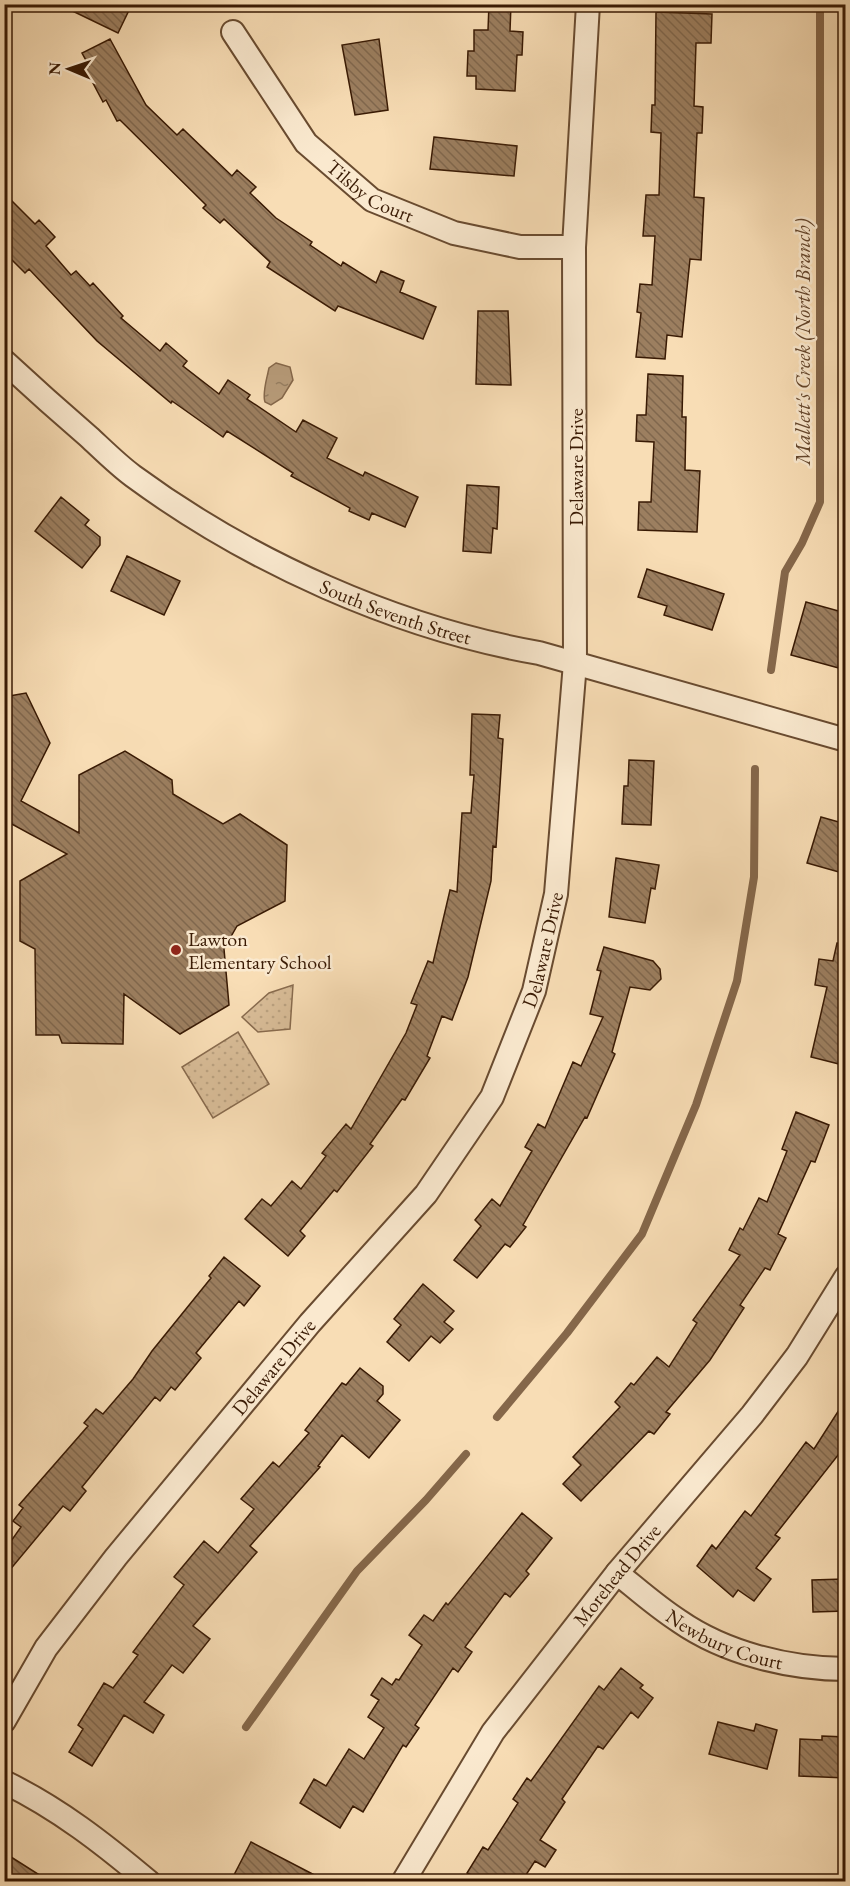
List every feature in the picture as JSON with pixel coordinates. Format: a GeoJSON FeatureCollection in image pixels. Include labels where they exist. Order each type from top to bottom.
{"type":"FeatureCollection","features":[{"type":"Feature","properties":{"kind":"street","name":"Delaware Drive"},"geometry":{"type":"LineString","coordinates":[[4,1721],[46,1648],[116,1557],[310,1323],[426,1194],[492,1097],[534,991],[556,894],[575,663],[574,247],[588,4]]}},
{"type":"Feature","properties":{"kind":"street","name":"Tilsby Court"},"geometry":{"type":"LineString","coordinates":[[232,32],[306,143],[372,200],[454,233],[520,247],[574,247]]}},
{"type":"Feature","properties":{"kind":"street","name":"South Seventh Street"},"geometry":{"type":"LineString","coordinates":[[4,361],[133,476],[233,540],[333,590],[396,616],[492,645],[540,653],[846,740]]}},
{"type":"Feature","properties":{"kind":"street","name":"Morehead Drive"},"geometry":{"type":"LineString","coordinates":[[403,1881],[493,1732],[616,1573],[752,1415],[797,1356],[846,1277]]}},
{"type":"Feature","properties":{"kind":"street","name":"Newbury Court"},"geometry":{"type":"LineString","coordinates":[[616,1573],[680,1623],[742,1653],[820,1669],[846,1669]]}},
{"type":"Feature","properties":{"kind":"street"},"geometry":{"type":"LineString","coordinates":[[4,1782],[46,1803],[149,1881]]}},
{"type":"Feature","properties":{"kind":"shaded area"},"geometry":{"type":"Polygon","coordinates":[[[293,985],[290,1029],[258,1032],[242,1017],[269,993],[293,985]]]}},
{"type":"Feature","properties":{"kind":"shaded area"},"geometry":{"type":"Polygon","coordinates":[[[238,1032],[269,1084],[213,1118],[182,1067],[238,1032]]]}},
{"type":"Feature","properties":{"kind":"water"},"geometry":{"type":"Polygon","coordinates":[[[276,363],[290,367],[293,380],[282,398],[271,405],[265,402],[264,390],[269,368],[276,363]]]}},
{"type":"Feature","properties":{"kind":"building"},"geometry":{"type":"Polygon","coordinates":[[[58,4],[132,4],[118,33],[58,4]]]}},
{"type":"Feature","properties":{"kind":"building"},"geometry":{"type":"Polygon","coordinates":[[[489,4],[511,4],[510,31],[523,32],[522,55],[517,55],[515,91],[476,89],[476,76],[467,76],[468,51],[474,51],[474,30],[488,30],[489,4]]]}},
{"type":"Feature","properties":{"kind":"building"},"geometry":{"type":"Polygon","coordinates":[[[656,12],[712,14],[711,43],[696,43],[694,106],[703,107],[702,133],[697,133],[694,197],[704,198],[701,260],[690,259],[682,337],[667,335],[665,359],[636,357],[641,313],[637,312],[640,284],[652,285],[655,236],[643,236],[646,195],[659,195],[661,133],[651,132],[652,105],[655,105],[656,12]]]}},
{"type":"Feature","properties":{"kind":"building"},"geometry":{"type":"Polygon","coordinates":[[[110,39],[146,105],[177,135],[183,129],[232,176],[237,170],[256,187],[250,193],[276,218],[312,242],[310,245],[341,266],[343,262],[376,283],[381,271],[404,281],[400,292],[436,307],[423,339],[338,306],[335,311],[267,267],[270,262],[224,219],[220,223],[203,208],[206,205],[120,120],[117,121],[106,100],[103,102],[85,68],[89,66],[82,53],[110,39]]]}},
{"type":"Feature","properties":{"kind":"building"},"geometry":{"type":"Polygon","coordinates":[[[379,39],[388,110],[355,115],[342,45],[379,39]]]}},
{"type":"Feature","properties":{"kind":"building"},"geometry":{"type":"Polygon","coordinates":[[[434,137],[517,146],[514,176],[430,169],[434,137]]]}},
{"type":"Feature","properties":{"kind":"building"},"geometry":{"type":"Polygon","coordinates":[[[4,193],[35,224],[39,220],[55,237],[46,246],[71,275],[76,271],[90,286],[93,283],[123,316],[121,318],[160,351],[166,343],[187,361],[183,366],[219,394],[228,380],[250,395],[247,399],[296,432],[303,420],[337,438],[327,458],[363,476],[365,472],[418,497],[405,527],[372,513],[369,520],[349,511],[350,508],[291,476],[293,473],[227,431],[223,437],[172,401],[171,403],[97,341],[29,269],[25,273],[4,252],[4,193]]]}},
{"type":"Feature","properties":{"kind":"building"},"geometry":{"type":"Polygon","coordinates":[[[478,311],[508,311],[511,385],[476,384],[478,311]]]}},
{"type":"Feature","properties":{"kind":"building"},"geometry":{"type":"Polygon","coordinates":[[[648,374],[683,376],[682,417],[686,417],[685,470],[700,471],[697,532],[638,530],[639,502],[651,502],[654,442],[636,441],[637,415],[646,415],[648,374]]]}},
{"type":"Feature","properties":{"kind":"building"},"geometry":{"type":"Polygon","coordinates":[[[467,485],[499,487],[497,529],[493,528],[491,553],[463,551],[467,485]]]}},
{"type":"Feature","properties":{"kind":"building"},"geometry":{"type":"Polygon","coordinates":[[[61,497],[89,520],[85,525],[100,537],[100,545],[82,568],[35,531],[61,497]]]}},
{"type":"Feature","properties":{"kind":"building"},"geometry":{"type":"Polygon","coordinates":[[[127,556],[180,581],[164,615],[111,591],[127,556]]]}},
{"type":"Feature","properties":{"kind":"building"},"geometry":{"type":"Polygon","coordinates":[[[647,569],[724,594],[712,630],[664,615],[667,606],[638,597],[647,569]]]}},
{"type":"Feature","properties":{"kind":"building"},"geometry":{"type":"Polygon","coordinates":[[[806,602],[846,613],[846,670],[791,655],[806,602]]]}},
{"type":"Feature","properties":{"kind":"building"},"geometry":{"type":"Polygon","coordinates":[[[26,693],[50,743],[21,801],[79,833],[79,775],[125,751],[172,780],[173,794],[223,824],[240,814],[287,845],[285,901],[237,926],[224,949],[229,1005],[180,1034],[124,994],[123,1044],[62,1043],[59,1035],[36,1035],[35,949],[20,941],[20,881],[67,854],[10,823],[4,835],[4,697],[26,693]]]}},
{"type":"Feature","properties":{"kind":"building"},"geometry":{"type":"Polygon","coordinates":[[[472,714],[500,715],[498,738],[503,739],[496,847],[493,846],[491,881],[468,977],[452,1020],[442,1016],[427,1056],[430,1058],[405,1100],[402,1099],[370,1144],[373,1146],[337,1192],[334,1190],[300,1231],[305,1236],[288,1256],[245,1219],[262,1199],[271,1206],[292,1181],[301,1189],[326,1156],[322,1153],[346,1124],[351,1129],[406,1033],[417,1005],[411,1003],[428,961],[433,963],[450,890],[457,892],[462,813],[471,813],[474,775],[470,775],[472,714]]]}},
{"type":"Feature","properties":{"kind":"building"},"geometry":{"type":"Polygon","coordinates":[[[629,760],[654,761],[651,825],[622,824],[624,786],[628,786],[629,760]]]}},
{"type":"Feature","properties":{"kind":"building"},"geometry":{"type":"Polygon","coordinates":[[[821,817],[846,824],[846,874],[807,863],[821,817]]]}},
{"type":"Feature","properties":{"kind":"building"},"geometry":{"type":"Polygon","coordinates":[[[616,858],[659,865],[655,889],[651,888],[645,923],[609,917],[616,858]]]}},
{"type":"Feature","properties":{"kind":"building"},"geometry":{"type":"Polygon","coordinates":[[[837,943],[846,944],[846,1053],[843,1065],[811,1057],[827,987],[815,985],[819,959],[833,961],[837,943]]]}},
{"type":"Feature","properties":{"kind":"building"},"geometry":{"type":"Polygon","coordinates":[[[604,947],[653,961],[660,969],[661,979],[650,990],[630,987],[612,1052],[615,1054],[587,1118],[585,1117],[523,1225],[526,1227],[510,1247],[505,1244],[477,1278],[454,1260],[481,1226],[475,1220],[492,1199],[500,1206],[532,1151],[525,1147],[538,1124],[545,1128],[573,1062],[581,1066],[603,1017],[590,1014],[601,971],[597,970],[604,947]]]}},
{"type":"Feature","properties":{"kind":"building"},"geometry":{"type":"Polygon","coordinates":[[[796,1112],[829,1125],[815,1162],[811,1161],[778,1234],[786,1238],[770,1270],[765,1268],[740,1305],[744,1308],[710,1360],[666,1412],[670,1414],[654,1434],[649,1431],[581,1501],[563,1484],[581,1465],[573,1457],[620,1407],[615,1402],[631,1383],[634,1385],[657,1357],[669,1367],[697,1323],[693,1320],[740,1255],[729,1250],[740,1228],[743,1230],[759,1198],[767,1202],[787,1151],[782,1149],[796,1112]]]}},
{"type":"Feature","properties":{"kind":"building"},"geometry":{"type":"Polygon","coordinates":[[[224,1257],[260,1286],[244,1306],[239,1301],[196,1353],[201,1358],[175,1390],[171,1387],[160,1401],[155,1397],[82,1487],[86,1491],[70,1511],[63,1506],[4,1577],[4,1551],[21,1527],[13,1521],[23,1508],[19,1505],[88,1426],[84,1423],[96,1409],[103,1414],[133,1379],[152,1351],[211,1278],[209,1276],[224,1257]]]}},
{"type":"Feature","properties":{"kind":"building"},"geometry":{"type":"Polygon","coordinates":[[[423,1284],[454,1311],[444,1322],[453,1329],[440,1343],[431,1336],[409,1361],[387,1342],[401,1325],[394,1319],[423,1284]]]}},
{"type":"Feature","properties":{"kind":"building"},"geometry":{"type":"Polygon","coordinates":[[[360,1368],[383,1386],[383,1394],[377,1401],[400,1420],[369,1458],[342,1435],[318,1466],[320,1467],[250,1546],[257,1552],[193,1626],[210,1639],[183,1673],[172,1665],[144,1702],[164,1715],[153,1733],[124,1715],[92,1766],[69,1752],[83,1729],[78,1725],[104,1683],[113,1688],[138,1655],[133,1652],[184,1585],[174,1577],[204,1541],[218,1553],[254,1509],[241,1499],[273,1462],[279,1467],[309,1433],[305,1430],[342,1383],[346,1385],[360,1368]]]}},
{"type":"Feature","properties":{"kind":"building"},"geometry":{"type":"Polygon","coordinates":[[[846,1399],[846,1445],[775,1535],[780,1538],[756,1568],[771,1579],[754,1601],[738,1590],[733,1597],[697,1566],[712,1545],[716,1549],[745,1511],[751,1516],[806,1442],[814,1449],[846,1399]]]}},
{"type":"Feature","properties":{"kind":"building"},"geometry":{"type":"Polygon","coordinates":[[[522,1513],[552,1538],[526,1571],[529,1574],[510,1597],[505,1593],[465,1647],[472,1652],[458,1672],[453,1668],[415,1725],[419,1728],[406,1747],[403,1745],[363,1812],[353,1806],[340,1828],[300,1803],[314,1779],[326,1786],[349,1749],[364,1759],[384,1728],[368,1717],[379,1700],[371,1695],[382,1678],[392,1685],[396,1679],[399,1680],[422,1645],[409,1635],[424,1615],[433,1621],[446,1603],[448,1605],[522,1513]]]}},
{"type":"Feature","properties":{"kind":"building"},"geometry":{"type":"Polygon","coordinates":[[[844,1579],[846,1611],[813,1612],[812,1580],[844,1579]]]}},
{"type":"Feature","properties":{"kind":"building"},"geometry":{"type":"Polygon","coordinates":[[[621,1668],[643,1685],[640,1688],[653,1698],[638,1718],[631,1712],[603,1749],[598,1746],[562,1799],[565,1802],[540,1840],[556,1850],[545,1867],[535,1861],[522,1881],[481,1881],[467,1873],[483,1847],[488,1850],[518,1803],[513,1799],[527,1778],[531,1781],[599,1686],[604,1690],[621,1668]]]}},
{"type":"Feature","properties":{"kind":"building"},"geometry":{"type":"Polygon","coordinates":[[[718,1722],[754,1731],[756,1724],[777,1730],[767,1769],[709,1754],[718,1722]]]}},
{"type":"Feature","properties":{"kind":"building"},"geometry":{"type":"Polygon","coordinates":[[[822,1736],[846,1737],[846,1778],[799,1776],[800,1739],[822,1740],[822,1736]]]}},
{"type":"Feature","properties":{"kind":"building"},"geometry":{"type":"Polygon","coordinates":[[[251,1842],[326,1881],[246,1881],[234,1875],[251,1842]]]}},
{"type":"Feature","properties":{"kind":"building"},"geometry":{"type":"Polygon","coordinates":[[[11,1857],[49,1881],[4,1881],[4,1868],[11,1857]]]}},
{"type":"Feature","properties":{"kind":"waterway","name":"Mallett's Creek (North Branch)"},"geometry":{"type":"LineString","coordinates":[[771,670],[785,572],[802,543],[820,502],[820,4]]}},
{"type":"Feature","properties":{"kind":"waterway","name":"Mallett's Creek (North Branch)"},"geometry":{"type":"LineString","coordinates":[[497,1417],[567,1333],[642,1234],[696,1105],[737,981],[754,877],[755,769]]}},
{"type":"Feature","properties":{"kind":"waterway","name":"Mallett's Creek (North Branch)"},"geometry":{"type":"LineString","coordinates":[[246,1727],[357,1571],[426,1500],[466,1454]]}},
{"type":"Feature","properties":{"kind":"place","name":"Lawton Elementary School"},"geometry":{"type":"Point","coordinates":[176,950]}}]}
